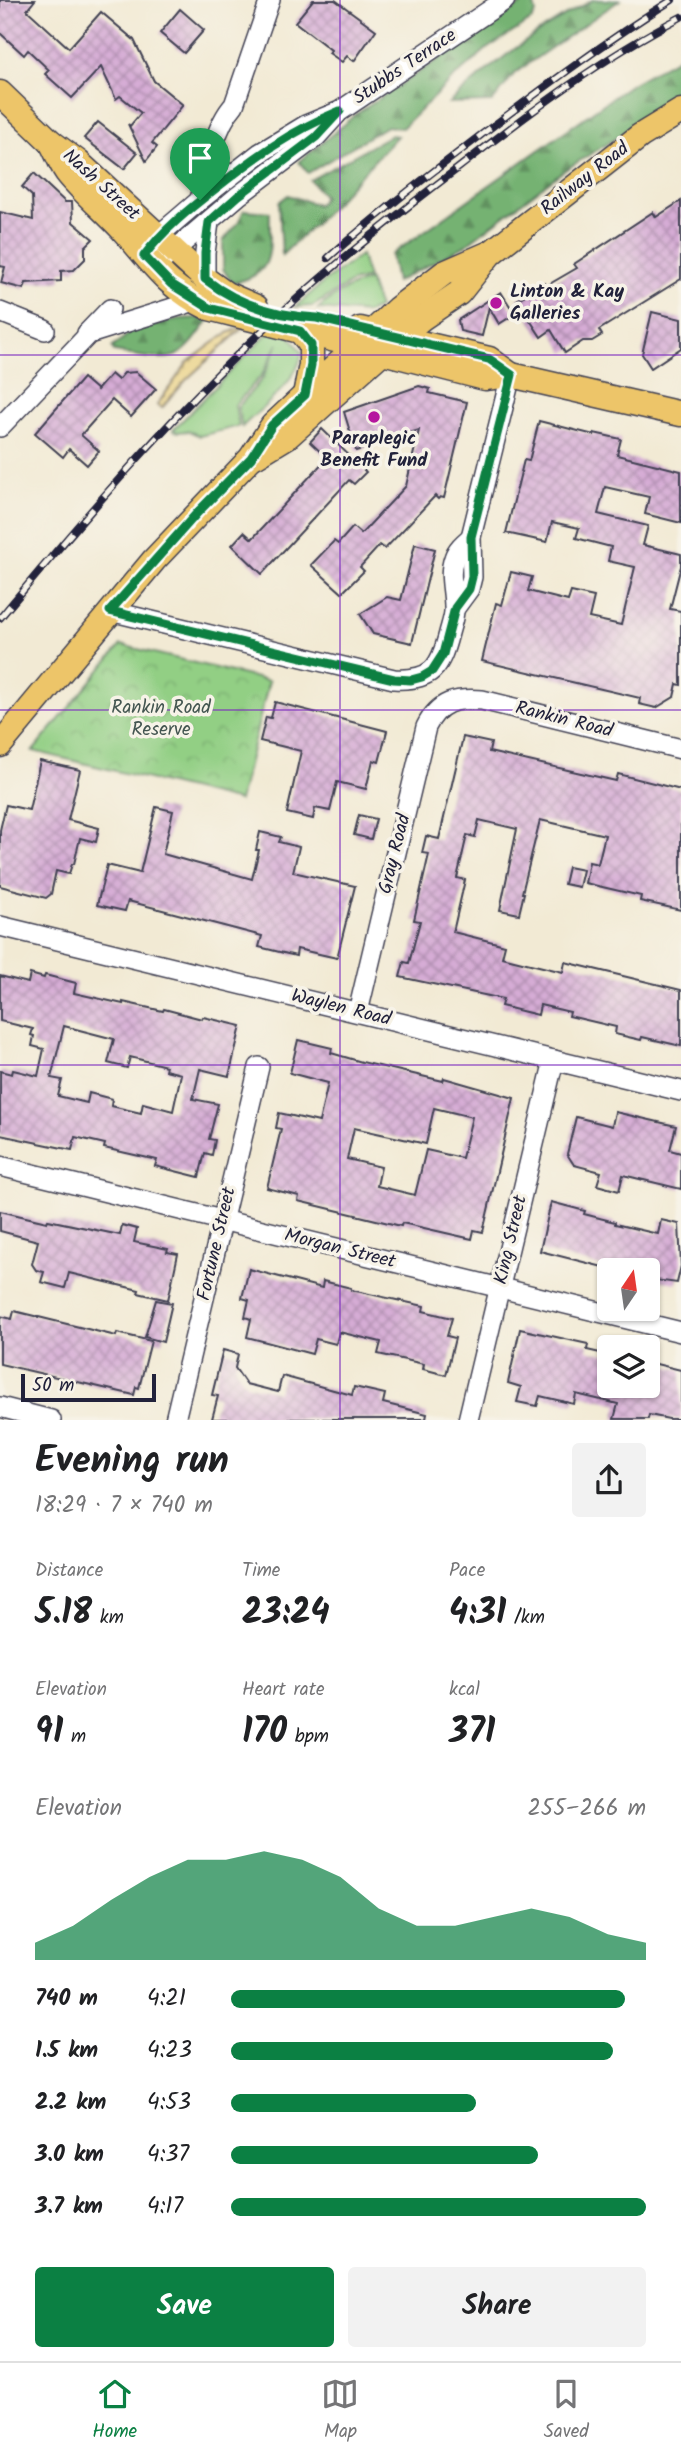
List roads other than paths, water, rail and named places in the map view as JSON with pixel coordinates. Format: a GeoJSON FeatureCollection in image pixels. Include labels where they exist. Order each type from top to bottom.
{"type":"FeatureCollection","features":[{"type":"Feature","properties":{"kind":"main road","name":"Nash Street"},"geometry":{"type":"LineString","coordinates":[[0,93],[166,244],[200,290],[209,308],[300,331],[378,342]]}},
{"type":"Feature","properties":{"kind":"main road","name":"Railway Road"},"geometry":{"type":"LineString","coordinates":[[251,458],[288,436],[378,342],[397,309],[444,273],[492,252],[640,136],[681,111]]}},
{"type":"Feature","properties":{"kind":"main road","name":"Nash Street"},"geometry":{"type":"LineString","coordinates":[[51,142],[68,174],[123,230],[148,262],[200,290],[226,294],[255,307],[289,317],[317,318],[378,342]]}},
{"type":"Feature","properties":{"kind":"main road"},"geometry":{"type":"LineString","coordinates":[[300,331],[311,345],[311,365],[305,395]]}},
{"type":"Feature","properties":{"kind":"main road","name":"Railway Road"},"geometry":{"type":"LineString","coordinates":[[0,745],[110,611],[198,512],[251,458],[272,425],[305,395],[378,342]]}},
{"type":"Feature","properties":{"kind":"main road"},"geometry":{"type":"LineString","coordinates":[[378,342],[485,378],[512,375],[681,414]]}},
{"type":"Feature","properties":{"kind":"street"},"geometry":{"type":"LineString","coordinates":[[200,200],[212,152],[226,114],[234,105],[270,0]]}},
{"type":"Feature","properties":{"kind":"street","name":"Stubbs Terrace"},"geometry":{"type":"LineString","coordinates":[[148,262],[166,244],[200,200],[260,153],[306,125],[340,111],[505,0]]}},
{"type":"Feature","properties":{"kind":"street","name":"Stubbs Terrace"},"geometry":{"type":"LineString","coordinates":[[166,244],[209,222],[238,196],[316,137],[340,111]]}},
{"type":"Feature","properties":{"kind":"street"},"geometry":{"type":"LineString","coordinates":[[82,339],[97,330],[200,290],[209,222]]}},
{"type":"Feature","properties":{"kind":"street"},"geometry":{"type":"LineString","coordinates":[[0,427],[110,309]]}},
{"type":"Feature","properties":{"kind":"street"},"geometry":{"type":"LineString","coordinates":[[0,312],[45,330]]}},
{"type":"Feature","properties":{"kind":"street"},"geometry":{"type":"LineString","coordinates":[[110,611],[394,679],[411,680],[422,677],[432,671],[443,654],[455,608],[451,572],[453,558],[471,537],[512,375]]}},
{"type":"Feature","properties":{"kind":"street","name":"Rankin Road"},"geometry":{"type":"LineString","coordinates":[[447,703],[464,699],[482,700],[681,749]]}},
{"type":"Feature","properties":{"kind":"street","name":"Gray Road"},"geometry":{"type":"LineString","coordinates":[[358,1012],[426,727],[433,713],[447,703]]}},
{"type":"Feature","properties":{"kind":"street","name":"Waylen Road"},"geometry":{"type":"LineString","coordinates":[[0,926],[681,1091]]}},
{"type":"Feature","properties":{"kind":"street","name":"King Street"},"geometry":{"type":"LineString","coordinates":[[468,1419],[554,1060]]}},
{"type":"Feature","properties":{"kind":"street","name":"Fortune Street"},"geometry":{"type":"LineString","coordinates":[[175,1419],[259,1068]]}},
{"type":"Feature","properties":{"kind":"street","name":"Morgan Street"},"geometry":{"type":"LineString","coordinates":[[0,1166],[681,1332]]}},
{"type":"Feature","properties":{"kind":"street"},"geometry":{"type":"LineString","coordinates":[[0,1407],[51,1419]]}},
{"type":"Feature","properties":{"kind":"railway"},"geometry":{"type":"LineString","coordinates":[[328,258],[403,195],[504,117],[599,48],[672,0]]}},
{"type":"Feature","properties":{"kind":"railway"},"geometry":{"type":"LineString","coordinates":[[0,618],[103,497],[175,418],[250,342],[309,288],[538,107],[622,51],[681,17]]}},
{"type":"Feature","properties":{"kind":"place","name":"Linton & Kay Galleries"},"geometry":{"type":"Point","coordinates":[496,303]}},
{"type":"Feature","properties":{"kind":"place","name":"Paraplegic Benefit Fund"},"geometry":{"type":"Point","coordinates":[374,417]}},
{"type":"Feature","properties":{"kind":"park label","name":"Rankin Road Reserve"},"geometry":{"type":"Point","coordinates":[161,719]}}]}
